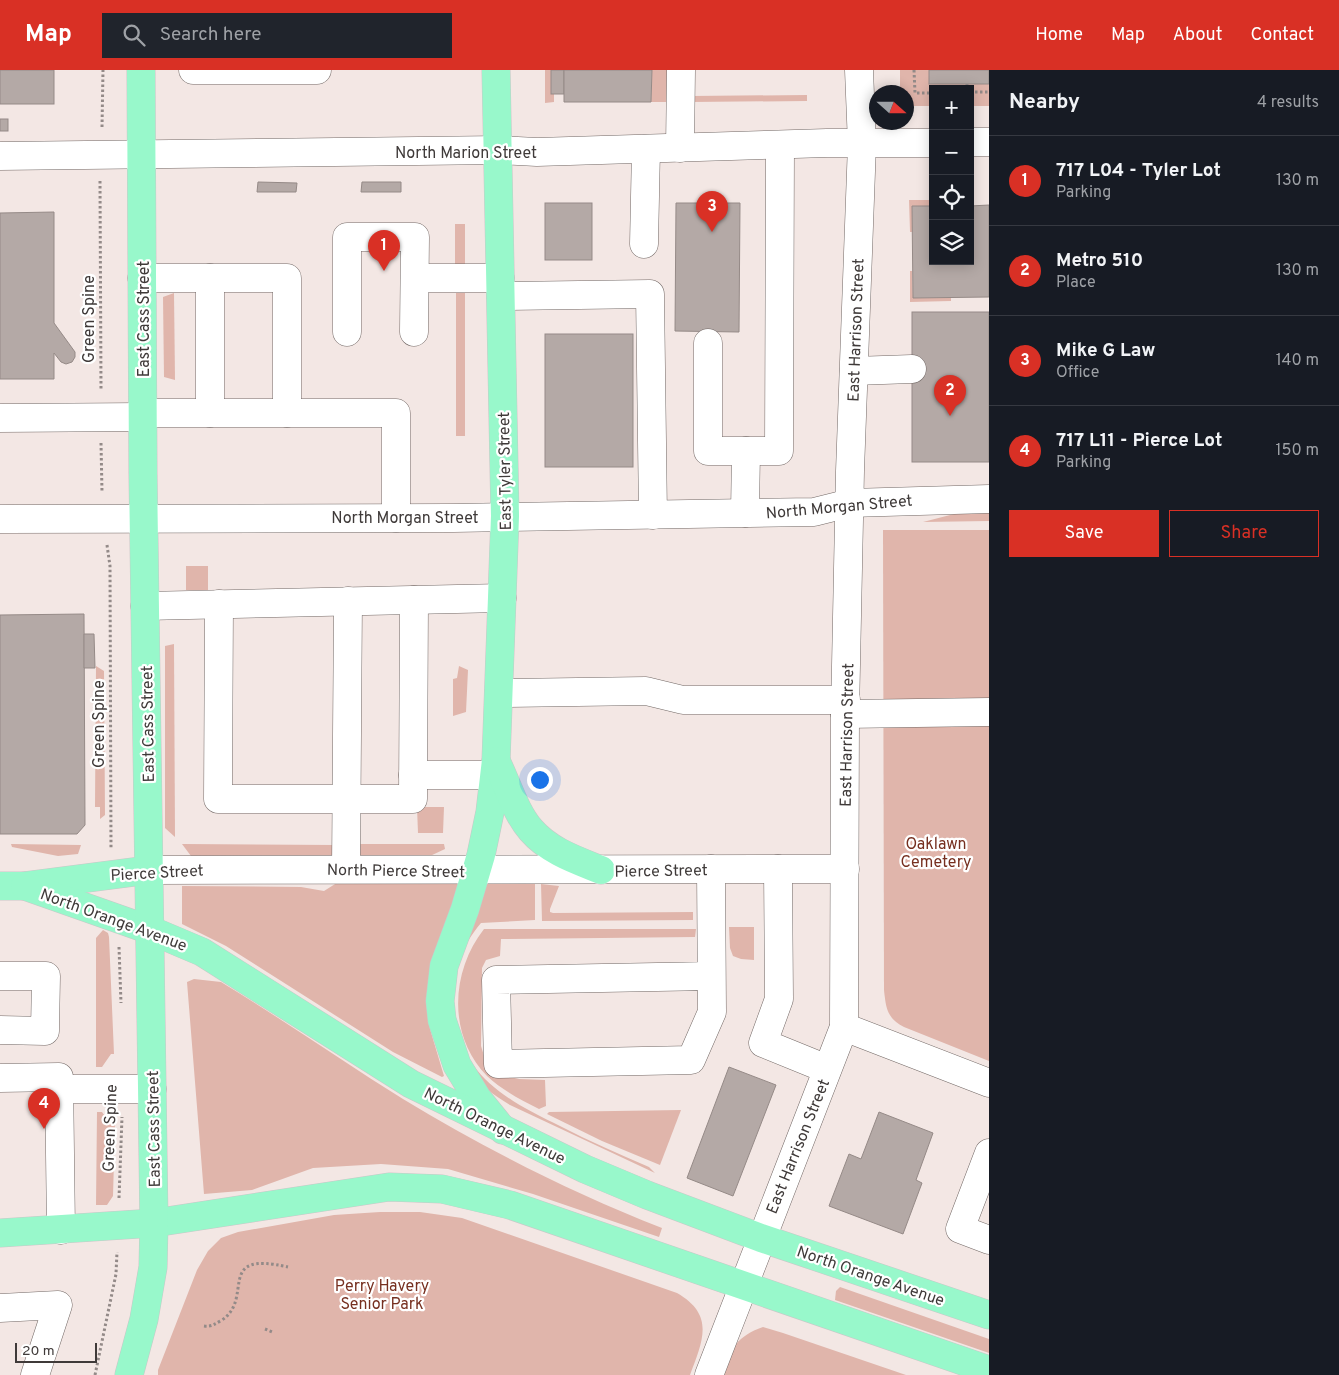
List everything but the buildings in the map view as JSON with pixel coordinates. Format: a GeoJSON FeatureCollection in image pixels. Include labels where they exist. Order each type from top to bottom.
{"type":"FeatureCollection","features":[{"type":"Feature","properties":{"kind":"main road","name":"East Cass Street"},"geometry":{"type":"LineString","coordinates":[[129,1375],[144,1319],[154,1267],[144,519],[141,70]]}},
{"type":"Feature","properties":{"kind":"main road","name":"East Tyler Street"},"geometry":{"type":"LineString","coordinates":[[496,70],[505,516],[495,768],[490,812],[476,871],[444,966],[441,1010],[451,1050],[465,1081],[503,1130]]}},
{"type":"Feature","properties":{"kind":"main road"},"geometry":{"type":"LineString","coordinates":[[495,768],[531,830],[566,856],[601,870]]}},
{"type":"Feature","properties":{"kind":"main road","name":"Pierce Street"},"geometry":{"type":"LineString","coordinates":[[12,886],[149,870]]}},
{"type":"Feature","properties":{"kind":"main road","name":"North Orange Avenue"},"geometry":{"type":"LineString","coordinates":[[12,886],[118,918],[202,952],[411,1084],[503,1130],[647,1195],[761,1238],[989,1315]]}},
{"type":"Feature","properties":{"kind":"main road"},"geometry":{"type":"LineString","coordinates":[[0,1233],[154,1223],[389,1187],[442,1189],[510,1205],[989,1370]]}},
{"type":"Feature","properties":{"kind":"street"},"geometry":{"type":"LineString","coordinates":[[193,70],[317,70]]}},
{"type":"Feature","properties":{"kind":"street"},"geometry":{"type":"LineString","coordinates":[[680,148],[681,70]]}},
{"type":"Feature","properties":{"kind":"street","name":"East Harrison Street"},"geometry":{"type":"LineString","coordinates":[[709,1375],[742,1284],[844,1027],[846,707],[850,502],[862,144],[859,70]]}},
{"type":"Feature","properties":{"kind":"street"},"geometry":{"type":"LineString","coordinates":[[974,142],[989,142]]}},
{"type":"Feature","properties":{"kind":"street","name":"North Marion Street"},"geometry":{"type":"LineString","coordinates":[[0,156],[499,150],[537,152],[780,144],[929,143]]}},
{"type":"Feature","properties":{"kind":"street"},"geometry":{"type":"LineString","coordinates":[[708,343],[708,451],[779,451],[780,144]]}},
{"type":"Feature","properties":{"kind":"street"},"geometry":{"type":"LineString","coordinates":[[644,244],[646,149]]}},
{"type":"Feature","properties":{"kind":"street"},"geometry":{"type":"LineString","coordinates":[[347,332],[347,237],[415,237],[414,332]]}},
{"type":"Feature","properties":{"kind":"street"},"geometry":{"type":"LineString","coordinates":[[142,278],[287,278],[287,413]]}},
{"type":"Feature","properties":{"kind":"street"},"geometry":{"type":"LineString","coordinates":[[210,278],[210,413]]}},
{"type":"Feature","properties":{"kind":"street"},"geometry":{"type":"LineString","coordinates":[[415,278],[501,287],[650,294],[653,515]]}},
{"type":"Feature","properties":{"kind":"street"},"geometry":{"type":"LineString","coordinates":[[854,371],[912,369]]}},
{"type":"Feature","properties":{"kind":"street"},"geometry":{"type":"LineString","coordinates":[[0,418],[210,413],[396,413],[396,518]]}},
{"type":"Feature","properties":{"kind":"street"},"geometry":{"type":"LineString","coordinates":[[745,513],[746,451]]}},
{"type":"Feature","properties":{"kind":"street","name":"North Morgan Street"},"geometry":{"type":"LineString","coordinates":[[0,519],[396,518],[814,512],[850,502],[989,499]]}},
{"type":"Feature","properties":{"kind":"street"},"geometry":{"type":"LineString","coordinates":[[146,606],[502,598]]}},
{"type":"Feature","properties":{"kind":"street"},"geometry":{"type":"LineString","coordinates":[[219,604],[218,799],[413,799],[414,600]]}},
{"type":"Feature","properties":{"kind":"street"},"geometry":{"type":"LineString","coordinates":[[346,869],[348,601]]}},
{"type":"Feature","properties":{"kind":"street"},"geometry":{"type":"LineString","coordinates":[[499,693],[646,691],[683,700],[989,712]]}},
{"type":"Feature","properties":{"kind":"street"},"geometry":{"type":"LineString","coordinates":[[413,775],[495,768]]}},
{"type":"Feature","properties":{"kind":"street","name":"Pierce Street"},"geometry":{"type":"LineString","coordinates":[[149,870],[315,869]]}},
{"type":"Feature","properties":{"kind":"street","name":"North Pierce Street"},"geometry":{"type":"LineString","coordinates":[[315,869],[476,871]]}},
{"type":"Feature","properties":{"kind":"street"},"geometry":{"type":"LineString","coordinates":[[711,869],[712,1012],[691,1060],[498,1064],[496,980],[711,976]]}},
{"type":"Feature","properties":{"kind":"street"},"geometry":{"type":"LineString","coordinates":[[778,869],[779,999],[763,1043],[827,1069]]}},
{"type":"Feature","properties":{"kind":"street","name":"Pierce Street"},"geometry":{"type":"LineString","coordinates":[[476,871],[845,869]]}},
{"type":"Feature","properties":{"kind":"street"},"geometry":{"type":"LineString","coordinates":[[0,976],[46,976],[45,1031],[0,1030]]}},
{"type":"Feature","properties":{"kind":"street"},"geometry":{"type":"LineString","coordinates":[[844,1027],[989,1083]]}},
{"type":"Feature","properties":{"kind":"street"},"geometry":{"type":"LineString","coordinates":[[0,1078],[59,1077],[61,1230]]}},
{"type":"Feature","properties":{"kind":"street"},"geometry":{"type":"LineString","coordinates":[[60,1089],[152,1089]]}},
{"type":"Feature","properties":{"kind":"street"},"geometry":{"type":"LineString","coordinates":[[989,1153],[960,1229],[989,1240]]}},
{"type":"Feature","properties":{"kind":"street"},"geometry":{"type":"LineString","coordinates":[[0,1308],[58,1305],[35,1375]]}},
{"type":"Feature","properties":{"kind":"path","name":"Green Spine"},"geometry":{"type":"LineString","coordinates":[[103,70],[100,474],[110,566],[110,828],[113,873]]}},
{"type":"Feature","properties":{"kind":"path"},"geometry":{"type":"LineString","coordinates":[[914,70],[915,94],[929,93]]}},
{"type":"Feature","properties":{"kind":"path"},"geometry":{"type":"LineString","coordinates":[[974,92],[989,92]]}},
{"type":"Feature","properties":{"kind":"path"},"geometry":{"type":"LineString","coordinates":[[118,918],[121,1013]]}},
{"type":"Feature","properties":{"kind":"path","name":"Green Spine"},"geometry":{"type":"LineString","coordinates":[[95,1375],[116,1274],[123,1089]]}},
{"type":"Feature","properties":{"kind":"path"},"geometry":{"type":"LineString","coordinates":[[204,1326],[209,1326],[226,1317],[236,1298],[237,1280],[241,1272],[251,1264],[262,1263],[288,1267]]}},
{"type":"Feature","properties":{"kind":"path"},"geometry":{"type":"LineString","coordinates":[[265,1329],[272,1332]]}},
{"type":"Feature","properties":{"kind":"green space"},"geometry":{"type":"Polygon","coordinates":[[[545,70],[551,70],[551,94],[554,94],[554,102],[545,103],[545,70]]]}},
{"type":"Feature","properties":{"kind":"green space"},"geometry":{"type":"Polygon","coordinates":[[[652,70],[670,70],[670,102],[651,102],[652,70]]]}},
{"type":"Feature","properties":{"kind":"green space"},"geometry":{"type":"Polygon","coordinates":[[[900,70],[929,70],[929,84],[989,84],[989,106],[974,106],[974,85],[929,85],[929,106],[914,106],[914,85],[900,85],[900,70]]]}},
{"type":"Feature","properties":{"kind":"green space"},"geometry":{"type":"Polygon","coordinates":[[[807,95],[807,101],[691,102],[691,96],[807,95]]]}},
{"type":"Feature","properties":{"kind":"green space"},"geometry":{"type":"Polygon","coordinates":[[[909,200],[929,200],[929,211],[913,232],[910,232],[909,200]]]}},
{"type":"Feature","properties":{"kind":"green space"},"geometry":{"type":"Polygon","coordinates":[[[455,224],[465,224],[465,265],[455,266],[455,224]]]}},
{"type":"Feature","properties":{"kind":"green space"},"geometry":{"type":"Polygon","coordinates":[[[910,271],[912,271],[913,298],[951,297],[951,301],[910,302],[910,271]]]}},
{"type":"Feature","properties":{"kind":"green space"},"geometry":{"type":"Polygon","coordinates":[[[174,293],[175,380],[164,377],[163,297],[174,293]]]}},
{"type":"Feature","properties":{"kind":"green space"},"geometry":{"type":"Polygon","coordinates":[[[456,293],[465,293],[465,436],[456,436],[456,293]]]}},
{"type":"Feature","properties":{"kind":"green space"},"geometry":{"type":"Polygon","coordinates":[[[989,512],[989,521],[923,522],[954,514],[989,512]]]}},
{"type":"Feature","properties":{"kind":"green space","name":"Oaklawn Cemetery"},"geometry":{"type":"Polygon","coordinates":[[[883,530],[989,530],[989,1061],[898,1024],[888,1012],[886,1003],[884,990],[883,530]]]}},
{"type":"Feature","properties":{"kind":"green space"},"geometry":{"type":"Polygon","coordinates":[[[186,566],[208,566],[208,590],[186,590],[186,566]]]}},
{"type":"Feature","properties":{"kind":"green space"},"geometry":{"type":"Polygon","coordinates":[[[174,644],[175,837],[165,828],[165,646],[174,644]]]}},
{"type":"Feature","properties":{"kind":"green space"},"geometry":{"type":"Polygon","coordinates":[[[96,666],[104,671],[105,815],[100,819],[100,807],[95,807],[96,666]]]}},
{"type":"Feature","properties":{"kind":"green space"},"geometry":{"type":"Polygon","coordinates":[[[459,666],[468,670],[466,712],[453,716],[453,679],[457,678],[459,666]]]}},
{"type":"Feature","properties":{"kind":"green space"},"geometry":{"type":"Polygon","coordinates":[[[417,807],[444,807],[443,833],[418,833],[417,807]]]}},
{"type":"Feature","properties":{"kind":"green space"},"geometry":{"type":"Polygon","coordinates":[[[11,844],[81,845],[78,854],[58,856],[12,847],[11,844]]]}},
{"type":"Feature","properties":{"kind":"green space"},"geometry":{"type":"Polygon","coordinates":[[[182,844],[335,845],[333,858],[191,856],[182,844]]]}},
{"type":"Feature","properties":{"kind":"green space"},"geometry":{"type":"Polygon","coordinates":[[[355,844],[444,844],[445,849],[430,856],[358,858],[355,844]]]}},
{"type":"Feature","properties":{"kind":"green space"},"geometry":{"type":"Polygon","coordinates":[[[351,874],[456,882],[459,886],[435,952],[429,976],[427,1005],[430,1029],[444,1076],[442,1077],[393,1052],[226,946],[182,924],[182,886],[301,887],[324,891],[351,874]]]}},
{"type":"Feature","properties":{"kind":"green space"},"geometry":{"type":"Polygon","coordinates":[[[490,882],[535,884],[535,920],[481,923],[462,952],[452,983],[452,1006],[456,1029],[474,1067],[503,1094],[521,1106],[582,1137],[649,1167],[655,1173],[510,1105],[488,1090],[475,1077],[465,1062],[451,1027],[447,991],[455,955],[486,884],[490,882]]]}},
{"type":"Feature","properties":{"kind":"green space"},"geometry":{"type":"Polygon","coordinates":[[[541,884],[559,886],[550,909],[550,912],[553,913],[693,912],[693,920],[542,921],[541,884]]]}},
{"type":"Feature","properties":{"kind":"green space"},"geometry":{"type":"Polygon","coordinates":[[[729,927],[754,927],[754,960],[733,956],[730,948],[729,927]]]}},
{"type":"Feature","properties":{"kind":"green space"},"geometry":{"type":"Polygon","coordinates":[[[484,929],[696,929],[695,937],[501,939],[500,956],[486,960],[482,968],[481,1046],[485,1059],[501,1075],[519,1079],[545,1080],[546,1106],[539,1109],[505,1090],[487,1076],[474,1060],[465,1042],[460,1023],[458,1003],[460,983],[465,964],[473,946],[484,929]]]}},
{"type":"Feature","properties":{"kind":"green space"},"geometry":{"type":"Polygon","coordinates":[[[103,930],[108,933],[109,937],[114,1054],[111,1054],[102,1067],[96,1067],[96,938],[103,930]]]}},
{"type":"Feature","properties":{"kind":"green space"},"geometry":{"type":"Polygon","coordinates":[[[194,979],[221,982],[403,1099],[498,1153],[562,1185],[662,1228],[659,1237],[533,1194],[448,1169],[381,1164],[313,1168],[252,1190],[204,1194],[187,982],[194,979]]]}},
{"type":"Feature","properties":{"kind":"green space"},"geometry":{"type":"Polygon","coordinates":[[[681,1110],[660,1165],[602,1141],[547,1114],[549,1112],[681,1110]]]}},
{"type":"Feature","properties":{"kind":"green space"},"geometry":{"type":"Polygon","coordinates":[[[97,1112],[102,1112],[111,1125],[115,1125],[113,1196],[107,1205],[96,1205],[97,1112]]]}},
{"type":"Feature","properties":{"kind":"green space","name":"Perry Havery Senior Park"},"geometry":{"type":"Polygon","coordinates":[[[420,1212],[462,1218],[677,1293],[689,1301],[697,1310],[703,1329],[699,1351],[690,1375],[158,1375],[158,1370],[197,1270],[208,1251],[221,1238],[238,1232],[334,1215],[420,1212]]]}},
{"type":"Feature","properties":{"kind":"green space"},"geometry":{"type":"Polygon","coordinates":[[[840,1287],[989,1339],[989,1353],[835,1300],[836,1291],[840,1287]]]}},
{"type":"Feature","properties":{"kind":"green space"},"geometry":{"type":"Polygon","coordinates":[[[763,1327],[906,1375],[721,1375],[731,1351],[741,1339],[763,1327]]]}},
{"type":"Feature","properties":{"kind":"place","name":"Mike G Law"},"geometry":{"type":"Point","coordinates":[712,232]}},
{"type":"Feature","properties":{"kind":"place","name":"717 L04 - Tyler Lot"},"geometry":{"type":"Point","coordinates":[384,271]}},
{"type":"Feature","properties":{"kind":"place","name":"Metro 510"},"geometry":{"type":"Point","coordinates":[950,416]}},
{"type":"Feature","properties":{"kind":"place","name":"717 L11 - Pierce Lot"},"geometry":{"type":"Point","coordinates":[44,1129]}}]}
